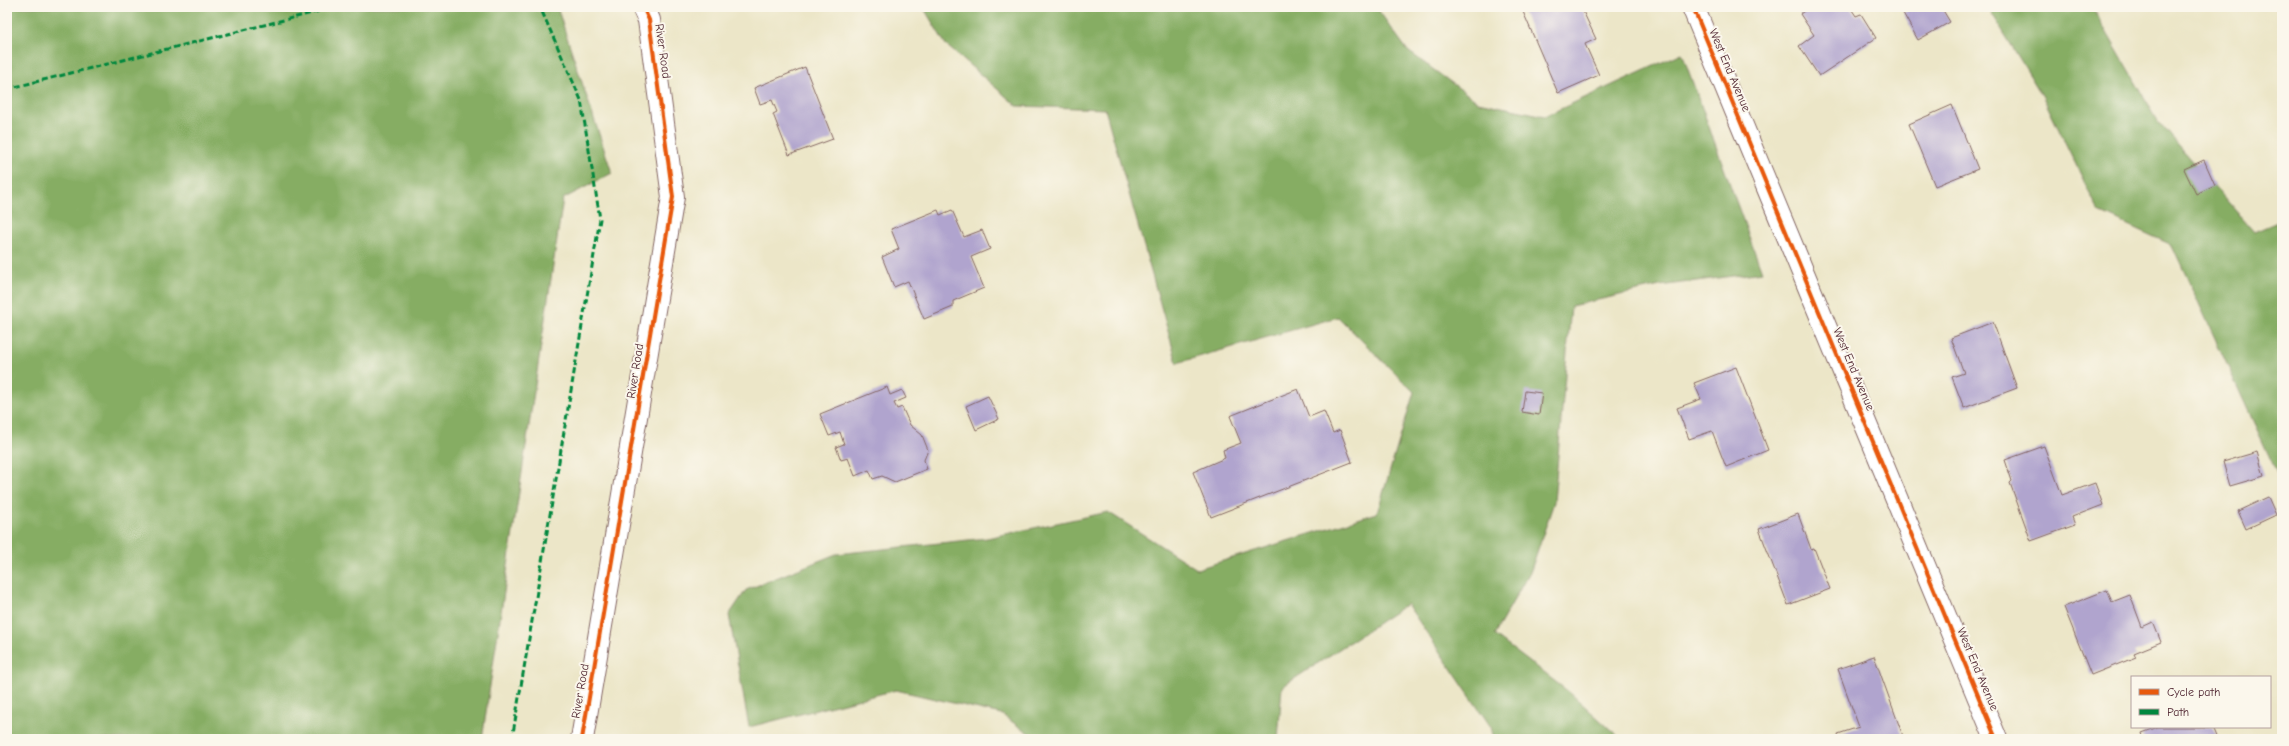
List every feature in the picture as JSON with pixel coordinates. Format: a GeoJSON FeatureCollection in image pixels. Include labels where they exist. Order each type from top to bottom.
{"type":"FeatureCollection","features":[{"type":"Feature","properties":{"kind":"street","name":"River Road"},"geometry":{"type":"LineString","coordinates":[[582,739],[673,197],[649,20],[643,7]]}},
{"type":"Feature","properties":{"kind":"street","name":"West End Avenue"},"geometry":{"type":"LineString","coordinates":[[1693,7],[1996,739]]}},
{"type":"Feature","properties":{"kind":"green space"},"geometry":{"type":"Polygon","coordinates":[[[7,7],[557,7],[612,173],[563,199],[482,739],[7,739],[7,7]]]}},
{"type":"Feature","properties":{"kind":"green space"},"geometry":{"type":"Polygon","coordinates":[[[923,7],[1376,7],[1408,51],[1478,102],[1545,116],[1682,53],[1762,272],[1660,286],[1571,306],[1554,502],[1531,570],[1494,635],[1569,692],[1621,739],[1494,739],[1491,727],[1407,604],[1282,687],[1278,739],[1037,739],[1001,714],[896,690],[749,727],[729,615],[746,590],[836,554],[987,538],[1108,512],[1197,569],[1377,513],[1414,392],[1338,317],[1177,363],[1105,109],[1017,106],[946,45],[923,7]]]}},
{"type":"Feature","properties":{"kind":"green space"},"geometry":{"type":"Polygon","coordinates":[[[1988,7],[2092,7],[2158,121],[2254,232],[2282,220],[2282,484],[2172,245],[2099,212],[2043,97],[1988,7]]]}},
{"type":"Feature","properties":{"kind":"building"},"geometry":{"type":"Polygon","coordinates":[[[1521,7],[1581,7],[1596,39],[1585,44],[1599,75],[1558,93],[1521,7]]]}},
{"type":"Feature","properties":{"kind":"building"},"geometry":{"type":"Polygon","coordinates":[[[1810,7],[1850,7],[1856,16],[1861,14],[1876,38],[1819,76],[1799,46],[1814,35],[1800,14],[1810,7]]]}},
{"type":"Feature","properties":{"kind":"building"},"geometry":{"type":"Polygon","coordinates":[[[1913,7],[1941,7],[1950,22],[1918,40],[1903,13],[1913,7]]]}},
{"type":"Feature","properties":{"kind":"building"},"geometry":{"type":"Polygon","coordinates":[[[805,67],[833,139],[789,155],[773,114],[777,112],[772,100],[760,104],[754,88],[805,67]]]}},
{"type":"Feature","properties":{"kind":"building"},"geometry":{"type":"Polygon","coordinates":[[[1952,105],[1978,169],[1935,186],[1909,124],[1952,105]]]}},
{"type":"Feature","properties":{"kind":"building"},"geometry":{"type":"Polygon","coordinates":[[[2204,160],[2215,185],[2196,194],[2184,169],[2204,160]]]}},
{"type":"Feature","properties":{"kind":"building"},"geometry":{"type":"Polygon","coordinates":[[[938,210],[940,215],[952,210],[964,237],[982,230],[990,249],[971,257],[984,288],[953,301],[953,307],[924,319],[908,281],[894,287],[882,257],[899,249],[891,229],[938,210]]]}},
{"type":"Feature","properties":{"kind":"building"},"geometry":{"type":"Polygon","coordinates":[[[1993,322],[2017,388],[1964,408],[1952,377],[1964,373],[1951,338],[1993,322]]]}},
{"type":"Feature","properties":{"kind":"building"},"geometry":{"type":"Polygon","coordinates":[[[1736,367],[1768,450],[1726,467],[1712,431],[1689,439],[1677,408],[1701,399],[1694,383],[1736,367]]]}},
{"type":"Feature","properties":{"kind":"building"},"geometry":{"type":"Polygon","coordinates":[[[887,387],[890,395],[902,390],[906,398],[894,403],[897,409],[902,407],[910,425],[922,435],[928,450],[924,460],[927,469],[895,482],[882,476],[873,479],[869,470],[855,476],[848,458],[841,460],[836,447],[844,444],[840,432],[829,436],[820,414],[887,387]]]}},
{"type":"Feature","properties":{"kind":"building"},"geometry":{"type":"Polygon","coordinates":[[[1298,389],[1309,417],[1324,411],[1333,433],[1340,430],[1352,462],[1211,517],[1193,472],[1225,458],[1223,450],[1241,443],[1230,416],[1298,389]]]}},
{"type":"Feature","properties":{"kind":"building"},"geometry":{"type":"Polygon","coordinates":[[[1525,391],[1542,393],[1539,415],[1522,412],[1525,391]]]}},
{"type":"Feature","properties":{"kind":"building"},"geometry":{"type":"Polygon","coordinates":[[[988,396],[999,419],[976,430],[966,406],[988,396]]]}},
{"type":"Feature","properties":{"kind":"building"},"geometry":{"type":"Polygon","coordinates":[[[2044,446],[2062,495],[2095,483],[2103,505],[2072,517],[2075,525],[2031,541],[2010,483],[2012,481],[2005,460],[2044,446]]]}},
{"type":"Feature","properties":{"kind":"building"},"geometry":{"type":"Polygon","coordinates":[[[2257,452],[2264,476],[2230,486],[2223,462],[2257,452]]]}},
{"type":"Feature","properties":{"kind":"building"},"geometry":{"type":"Polygon","coordinates":[[[2268,497],[2276,515],[2246,529],[2238,511],[2268,497]]]}},
{"type":"Feature","properties":{"kind":"building"},"geometry":{"type":"Polygon","coordinates":[[[1798,514],[1811,549],[1814,548],[1830,589],[1788,605],[1759,529],[1798,514]]]}},
{"type":"Feature","properties":{"kind":"building"},"geometry":{"type":"Polygon","coordinates":[[[2107,590],[2112,602],[2130,595],[2142,627],[2153,622],[2161,642],[2134,653],[2136,657],[2091,675],[2064,607],[2107,590]]]}},
{"type":"Feature","properties":{"kind":"building"},"geometry":{"type":"Polygon","coordinates":[[[1874,656],[1904,739],[1839,739],[1838,734],[1859,727],[1838,669],[1874,656]]]}},
{"type":"Feature","properties":{"kind":"building"},"geometry":{"type":"Polygon","coordinates":[[[2155,728],[2213,728],[2218,739],[2144,739],[2142,733],[2155,728]]]}},
{"type":"Feature","properties":{"kind":"marked path"},"geometry":{"type":"LineString","coordinates":[[7,89],[336,7]]}},
{"type":"Feature","properties":{"kind":"marked path"},"geometry":{"type":"LineString","coordinates":[[512,739],[600,219],[581,100],[540,7]]}},
{"type":"Feature","properties":{"kind":"cycle path"},"geometry":{"type":"LineString","coordinates":[[582,739],[673,197],[649,20],[643,7]]}},
{"type":"Feature","properties":{"kind":"cycle path"},"geometry":{"type":"LineString","coordinates":[[1693,7],[1996,739]]}}]}
